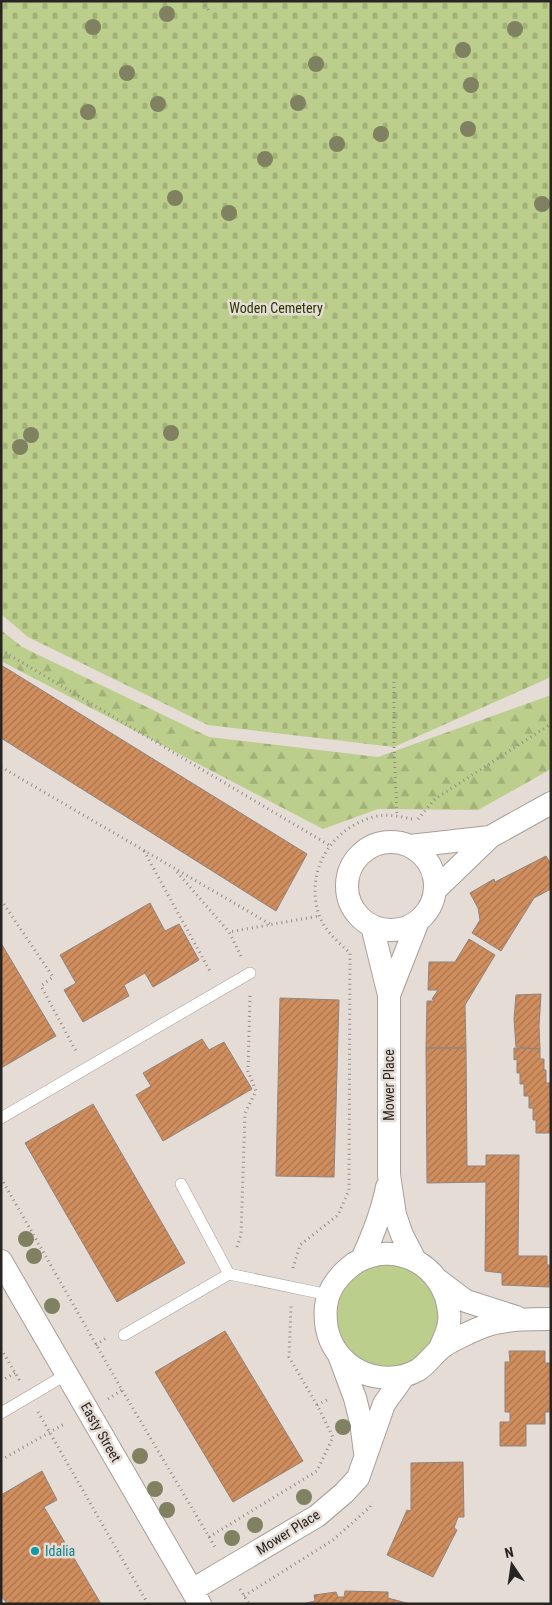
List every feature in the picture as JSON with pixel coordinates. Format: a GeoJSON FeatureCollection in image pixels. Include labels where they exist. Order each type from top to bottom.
{"type":"FeatureCollection","features":[{"type":"Feature","properties":{"kind":"street"},"geometry":{"type":"LineString","coordinates":[[435,890],[490,836],[551,803]]}},
{"type":"Feature","properties":{"kind":"street"},"geometry":{"type":"LineString","coordinates":[[410,846],[490,836]]}},
{"type":"Feature","properties":{"kind":"street"},"geometry":{"type":"LineString","coordinates":[[397,841],[410,846],[421,853],[430,863],[434,876],[435,890],[432,902],[418,921],[407,927],[396,930],[372,926],[361,918],[352,907],[348,894],[347,880],[351,867],[359,855],[370,847],[383,842],[397,841]]}},
{"type":"Feature","properties":{"kind":"street","name":"Mower Place"},"geometry":{"type":"LineString","coordinates":[[389,996],[418,921]]}},
{"type":"Feature","properties":{"kind":"street","name":"Mower Place"},"geometry":{"type":"LineString","coordinates":[[372,926],[389,996],[389,1176],[400,1228],[415,1260]]}},
{"type":"Feature","properties":{"kind":"street","name":"Mower Place"},"geometry":{"type":"LineString","coordinates":[[362,1259],[376,1230],[383,1208],[389,1176]]}},
{"type":"Feature","properties":{"kind":"street"},"geometry":{"type":"LineString","coordinates":[[379,1254],[397,1254],[415,1260],[428,1268],[438,1280],[446,1296],[450,1314],[448,1332],[440,1348],[418,1370],[404,1376],[386,1378],[368,1375],[352,1367],[338,1355],[329,1338],[325,1320],[329,1295],[334,1284],[346,1269],[362,1259],[379,1254]]}},
{"type":"Feature","properties":{"kind":"street","name":"Easty Street"},"geometry":{"type":"LineString","coordinates":[[1,1261],[196,1597]]}},
{"type":"Feature","properties":{"kind":"street"},"geometry":{"type":"LineString","coordinates":[[438,1280],[466,1301],[524,1319]]}},
{"type":"Feature","properties":{"kind":"street"},"geometry":{"type":"LineString","coordinates":[[440,1348],[468,1333],[491,1324],[524,1319],[551,1319]]}},
{"type":"Feature","properties":{"kind":"street","name":"Mower Place"},"geometry":{"type":"LineString","coordinates":[[338,1355],[355,1398],[361,1422],[365,1455]]}},
{"type":"Feature","properties":{"kind":"street","name":"Mower Place"},"geometry":{"type":"LineString","coordinates":[[196,1597],[317,1516],[344,1493],[358,1478],[384,1404],[404,1376]]}},
{"type":"Feature","properties":{"kind":"lane"},"geometry":{"type":"LineString","coordinates":[[1,1118],[250,973]]}},
{"type":"Feature","properties":{"kind":"lane"},"geometry":{"type":"LineString","coordinates":[[181,1184],[229,1274]]}},
{"type":"Feature","properties":{"kind":"lane"},"geometry":{"type":"LineString","coordinates":[[124,1335],[229,1274],[329,1295]]}},
{"type":"Feature","properties":{"kind":"lane"},"geometry":{"type":"LineString","coordinates":[[1,1413],[67,1374]]}},
{"type":"Feature","properties":{"kind":"path"},"geometry":{"type":"LineString","coordinates":[[202,1],[210,12]]}},
{"type":"Feature","properties":{"kind":"path"},"geometry":{"type":"LineString","coordinates":[[1,650],[329,845]]}},
{"type":"Feature","properties":{"kind":"path"},"geometry":{"type":"LineString","coordinates":[[394,682],[397,815]]}},
{"type":"Feature","properties":{"kind":"path"},"geometry":{"type":"LineString","coordinates":[[416,820],[435,799],[551,724]]}},
{"type":"Feature","properties":{"kind":"path"},"geometry":{"type":"LineString","coordinates":[[1,767],[270,924]]}},
{"type":"Feature","properties":{"kind":"path"},"geometry":{"type":"LineString","coordinates":[[1,1178],[122,1390],[209,1536],[317,1471],[333,1437],[290,1357],[293,1265],[300,1245],[338,1215],[349,1190],[350,953],[332,937],[320,916],[315,891],[318,867],[329,845],[348,828],[372,817],[397,815],[416,820],[423,819]]}},
{"type":"Feature","properties":{"kind":"path"},"geometry":{"type":"LineString","coordinates":[[143,851],[221,990]]}},
{"type":"Feature","properties":{"kind":"path"},"geometry":{"type":"LineString","coordinates":[[174,868],[229,932],[250,973],[248,1071],[256,1092],[245,1113],[241,1235],[229,1274]]}},
{"type":"Feature","properties":{"kind":"path"},"geometry":{"type":"LineString","coordinates":[[1,900],[53,977],[41,986],[86,1069]]}},
{"type":"Feature","properties":{"kind":"path"},"geometry":{"type":"LineString","coordinates":[[229,932],[320,916]]}},
{"type":"Feature","properties":{"kind":"path"},"geometry":{"type":"LineString","coordinates":[[1,1349],[148,1604]]}},
{"type":"Feature","properties":{"kind":"path"},"geometry":{"type":"LineString","coordinates":[[1,1381],[15,1373]]}},
{"type":"Feature","properties":{"kind":"path"},"geometry":{"type":"LineString","coordinates":[[1,1460],[122,1390]]}},
{"type":"Feature","properties":{"kind":"green space","name":"Woden Cemetery"},"geometry":{"type":"Polygon","coordinates":[[[1,1],[551,1],[551,677],[394,747],[208,725],[28,637],[1,614],[1,1]]]}},
{"type":"Feature","properties":{"kind":"green space"},"geometry":{"type":"Polygon","coordinates":[[[1,630],[22,647],[209,737],[378,757],[551,695],[551,769],[478,810],[378,809],[323,829],[1,661],[1,630]]]}},
{"type":"Feature","properties":{"kind":"green space"},"geometry":{"type":"Polygon","coordinates":[[[370,1262],[414,1264],[445,1303],[426,1359],[384,1372],[345,1351],[333,1312],[339,1290],[370,1262]]]}},
{"type":"Feature","properties":{"kind":"building"},"geometry":{"type":"Polygon","coordinates":[[[1,665],[307,854],[276,911],[1,738],[1,665]]]}},
{"type":"Feature","properties":{"kind":"building"},"geometry":{"type":"Polygon","coordinates":[[[546,856],[551,864],[551,889],[534,898],[501,951],[472,933],[480,920],[478,908],[470,893],[494,879],[495,882],[546,856]]]}},
{"type":"Feature","properties":{"kind":"building"},"geometry":{"type":"Polygon","coordinates":[[[150,903],[165,931],[179,924],[199,960],[153,987],[145,973],[124,985],[129,996],[83,1022],[64,990],[76,983],[60,955],[150,903]]]}},
{"type":"Feature","properties":{"kind":"building"},"geometry":{"type":"Polygon","coordinates":[[[469,939],[495,955],[465,1005],[466,1048],[426,1048],[427,1001],[435,1001],[432,999],[438,990],[428,990],[429,962],[455,962],[469,939]]]}},
{"type":"Feature","properties":{"kind":"building"},"geometry":{"type":"Polygon","coordinates":[[[1,943],[56,1036],[1,1068],[1,943]]]}},
{"type":"Feature","properties":{"kind":"building"},"geometry":{"type":"Polygon","coordinates":[[[541,994],[540,1049],[516,1047],[514,1019],[516,995],[541,994]]]}},
{"type":"Feature","properties":{"kind":"building"},"geometry":{"type":"Polygon","coordinates":[[[280,998],[339,1000],[334,1177],[276,1176],[280,998]]]}},
{"type":"Feature","properties":{"kind":"building"},"geometry":{"type":"Polygon","coordinates":[[[202,1039],[209,1050],[224,1042],[252,1089],[163,1141],[136,1095],[151,1086],[143,1073],[202,1039]]]}},
{"type":"Feature","properties":{"kind":"building"},"geometry":{"type":"Polygon","coordinates":[[[426,1048],[466,1048],[467,1166],[486,1166],[486,1155],[519,1155],[518,1256],[547,1256],[547,1265],[550,1265],[549,1287],[502,1285],[502,1273],[485,1271],[486,1182],[427,1183],[426,1048]]]}},
{"type":"Feature","properties":{"kind":"building"},"geometry":{"type":"Polygon","coordinates":[[[514,1048],[540,1049],[540,1059],[544,1059],[544,1070],[546,1070],[546,1083],[550,1083],[551,1133],[536,1133],[536,1120],[533,1120],[533,1108],[529,1108],[529,1096],[524,1096],[524,1084],[520,1084],[520,1073],[517,1073],[517,1059],[514,1060],[514,1048]]]}},
{"type":"Feature","properties":{"kind":"building"},"geometry":{"type":"Polygon","coordinates":[[[93,1104],[185,1263],[117,1302],[25,1143],[93,1104]]]}},
{"type":"Feature","properties":{"kind":"building"},"geometry":{"type":"Polygon","coordinates":[[[225,1331],[303,1461],[233,1502],[155,1372],[225,1331]]]}},
{"type":"Feature","properties":{"kind":"building"},"geometry":{"type":"Polygon","coordinates":[[[509,1351],[545,1351],[545,1363],[551,1363],[551,1412],[545,1412],[545,1424],[526,1424],[526,1446],[500,1446],[500,1422],[510,1422],[510,1412],[505,1412],[505,1362],[510,1362],[509,1351]]]}},
{"type":"Feature","properties":{"kind":"building"},"geometry":{"type":"Polygon","coordinates":[[[463,1462],[464,1517],[458,1517],[454,1528],[457,1530],[433,1577],[387,1555],[407,1510],[411,1511],[411,1463],[463,1462]]]}},
{"type":"Feature","properties":{"kind":"building","name":"Idalia"},"geometry":{"type":"Polygon","coordinates":[[[42,1471],[57,1500],[44,1507],[101,1604],[7,1604],[1,1595],[1,1495],[42,1471]]]}},
{"type":"Feature","properties":{"kind":"building"},"geometry":{"type":"Polygon","coordinates":[[[345,1591],[388,1592],[388,1598],[410,1604],[302,1604],[315,1601],[314,1595],[336,1592],[338,1597],[344,1597],[345,1591]]]}},
{"type":"Feature","properties":{"kind":"place","name":"Idalia"},"geometry":{"type":"Point","coordinates":[35,1551]}}]}
